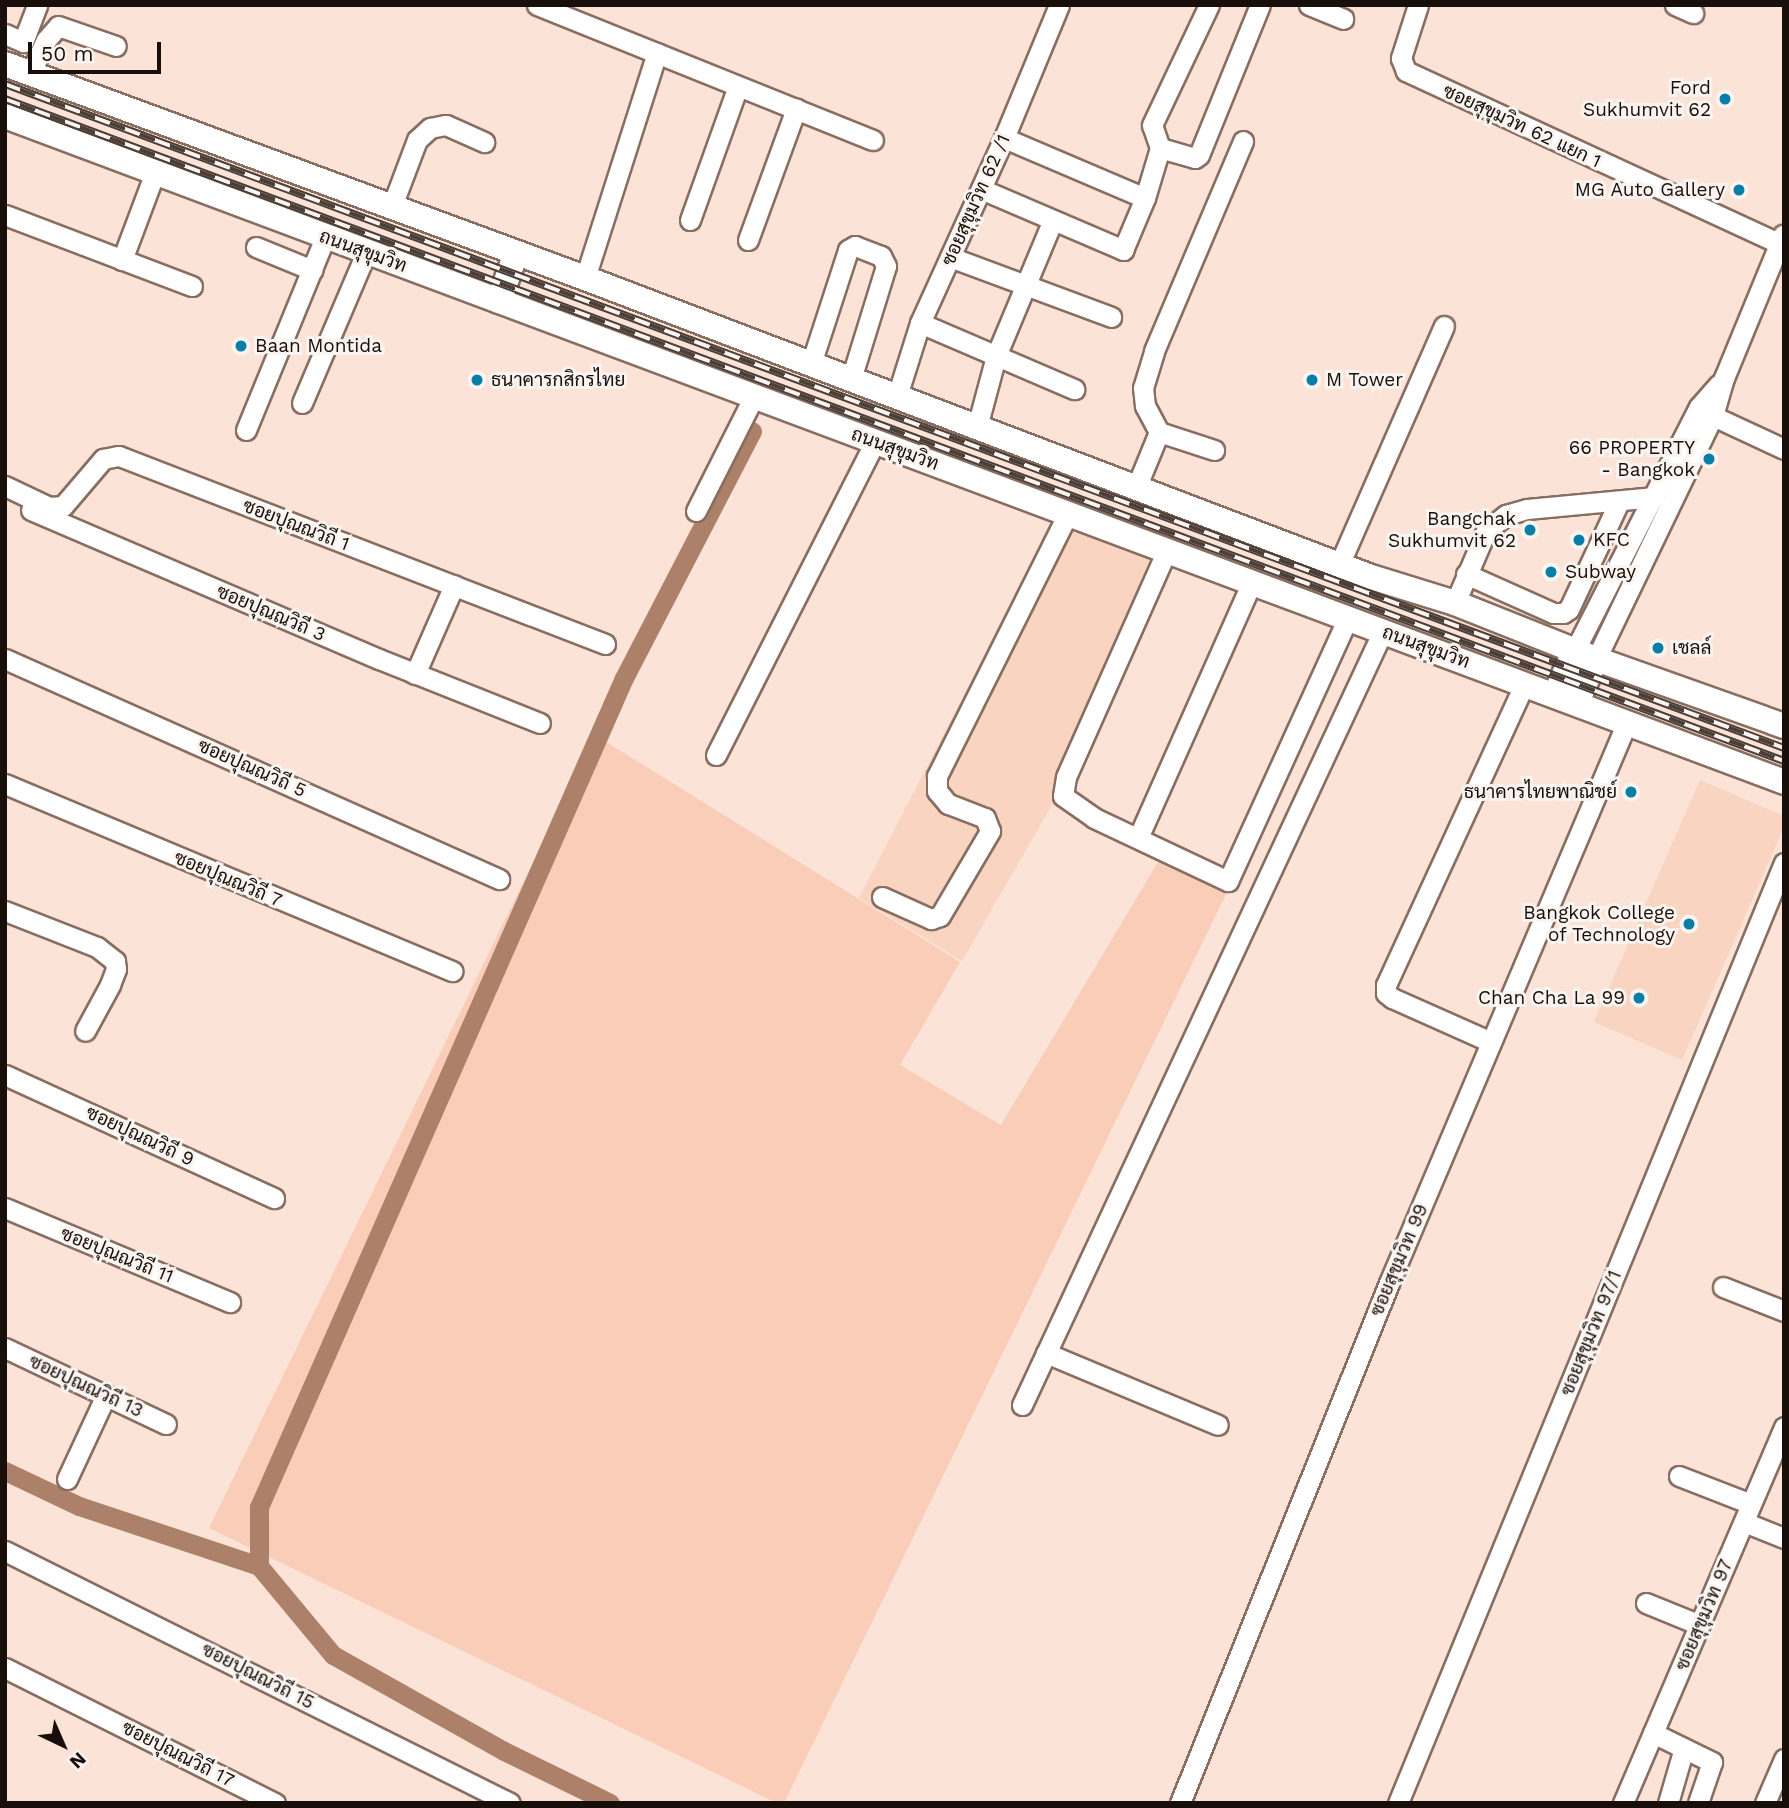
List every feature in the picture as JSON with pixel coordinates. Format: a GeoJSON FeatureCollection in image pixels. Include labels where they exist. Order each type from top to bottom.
{"type":"FeatureCollection","features":[{"type":"Feature","properties":{"kind":"main road"},"geometry":{"type":"LineString","coordinates":[[5,64],[585,278],[1339,565],[1455,603],[1586,655],[1784,726]]}},
{"type":"Feature","properties":{"kind":"main road","name":"ถนนสุขุมวิท"},"geometry":{"type":"LineString","coordinates":[[5,116],[1784,782]]}},
{"type":"Feature","properties":{"kind":"main road"},"geometry":{"type":"LineString","coordinates":[[499,300],[516,253]]}},
{"type":"Feature","properties":{"kind":"main road"},"geometry":{"type":"LineString","coordinates":[[1566,699],[1586,655]]}},
{"type":"Feature","properties":{"kind":"street"},"geometry":{"type":"LineString","coordinates":[[5,34],[23,42],[37,5]]}},
{"type":"Feature","properties":{"kind":"street"},"geometry":{"type":"LineString","coordinates":[[537,5],[873,140]]}},
{"type":"Feature","properties":{"kind":"street","name":"ซอยสุขุมวิท 62 /1"},"geometry":{"type":"LineString","coordinates":[[897,396],[920,323],[1004,138],[1059,5]]}},
{"type":"Feature","properties":{"kind":"street"},"geometry":{"type":"LineString","coordinates":[[981,189],[1123,250],[1145,198],[1160,148],[1152,125],[1209,5]]}},
{"type":"Feature","properties":{"kind":"street"},"geometry":{"type":"LineString","coordinates":[[1160,148],[1195,158],[1199,155],[1260,5]]}},
{"type":"Feature","properties":{"kind":"street"},"geometry":{"type":"LineString","coordinates":[[1309,5],[1343,19]]}},
{"type":"Feature","properties":{"kind":"street","name":"ซอยสุขุมวิท 62 แยก 1"},"geometry":{"type":"LineString","coordinates":[[1418,5],[1401,58],[1406,71],[1782,241]]}},
{"type":"Feature","properties":{"kind":"street"},"geometry":{"type":"LineString","coordinates":[[31,72],[46,40],[58,26],[116,46]]}},
{"type":"Feature","properties":{"kind":"street"},"geometry":{"type":"LineString","coordinates":[[585,278],[657,53]]}},
{"type":"Feature","properties":{"kind":"street"},"geometry":{"type":"LineString","coordinates":[[690,220],[738,86]]}},
{"type":"Feature","properties":{"kind":"street"},"geometry":{"type":"LineString","coordinates":[[748,240],[796,109]]}},
{"type":"Feature","properties":{"kind":"street"},"geometry":{"type":"LineString","coordinates":[[392,206],[417,140],[430,128],[446,125],[484,142]]}},
{"type":"Feature","properties":{"kind":"street"},"geometry":{"type":"LineString","coordinates":[[1004,138],[1145,198]]}},
{"type":"Feature","properties":{"kind":"street"},"geometry":{"type":"LineString","coordinates":[[1214,450],[1158,432],[1145,406],[1143,388],[1154,351],[1243,141]]}},
{"type":"Feature","properties":{"kind":"street"},"geometry":{"type":"LineString","coordinates":[[122,260],[155,172]]}},
{"type":"Feature","properties":{"kind":"street"},"geometry":{"type":"LineString","coordinates":[[5,215],[192,286]]}},
{"type":"Feature","properties":{"kind":"street"},"geometry":{"type":"LineString","coordinates":[[977,427],[996,356],[1053,220]]}},
{"type":"Feature","properties":{"kind":"street"},"geometry":{"type":"LineString","coordinates":[[246,430],[325,237]]}},
{"type":"Feature","properties":{"kind":"street"},"geometry":{"type":"LineString","coordinates":[[1586,655],[1713,416],[1724,378],[1782,241]]}},
{"type":"Feature","properties":{"kind":"street"},"geometry":{"type":"LineString","coordinates":[[811,364],[848,250],[855,246],[881,256],[886,266],[852,379]]}},
{"type":"Feature","properties":{"kind":"street"},"geometry":{"type":"LineString","coordinates":[[256,247],[312,270]]}},
{"type":"Feature","properties":{"kind":"street"},"geometry":{"type":"LineString","coordinates":[[302,403],[366,253]]}},
{"type":"Feature","properties":{"kind":"street"},"geometry":{"type":"LineString","coordinates":[[950,257],[1111,317]]}},
{"type":"Feature","properties":{"kind":"street"},"geometry":{"type":"LineString","coordinates":[[920,323],[1074,388]]}},
{"type":"Feature","properties":{"kind":"street"},"geometry":{"type":"LineString","coordinates":[[1339,565],[1444,326]]}},
{"type":"Feature","properties":{"kind":"street"},"geometry":{"type":"LineString","coordinates":[[1586,655],[1654,497],[1699,407],[1724,378]]}},
{"type":"Feature","properties":{"kind":"street"},"geometry":{"type":"LineString","coordinates":[[696,511],[754,396]]}},
{"type":"Feature","properties":{"kind":"street"},"geometry":{"type":"LineString","coordinates":[[1713,416],[1784,449]]}},
{"type":"Feature","properties":{"kind":"street"},"geometry":{"type":"LineString","coordinates":[[1136,488],[1158,432]]}},
{"type":"Feature","properties":{"kind":"street"},"geometry":{"type":"LineString","coordinates":[[716,755],[875,441]]}},
{"type":"Feature","properties":{"kind":"street","name":"ซอยปุณณวิถี 1"},"geometry":{"type":"LineString","coordinates":[[5,486],[49,507],[63,506],[103,459],[119,456],[605,644]]}},
{"type":"Feature","properties":{"kind":"street"},"geometry":{"type":"LineString","coordinates":[[1455,603],[1486,531],[1506,515],[1527,509],[1654,497]]}},
{"type":"Feature","properties":{"kind":"street","name":"ซอยปุณณวิถี 3"},"geometry":{"type":"LineString","coordinates":[[5,498],[415,674],[540,723]]}},
{"type":"Feature","properties":{"kind":"street"},"geometry":{"type":"LineString","coordinates":[[1466,574],[1553,613],[1563,613],[1569,609],[1619,502]]}},
{"type":"Feature","properties":{"kind":"street"},"geometry":{"type":"LineString","coordinates":[[881,897],[931,919],[940,916],[990,831],[985,818],[948,804],[937,791],[937,776],[1068,513]]}},
{"type":"Feature","properties":{"kind":"street"},"geometry":{"type":"LineString","coordinates":[[1167,550],[1066,777],[1062,796],[1094,818],[1228,881],[1348,618]]}},
{"type":"Feature","properties":{"kind":"street"},"geometry":{"type":"LineString","coordinates":[[1138,838],[1252,582]]}},
{"type":"Feature","properties":{"kind":"street"},"geometry":{"type":"LineString","coordinates":[[415,674],[454,585]]}},
{"type":"Feature","properties":{"kind":"street"},"geometry":{"type":"LineString","coordinates":[[1515,627],[1525,611],[1542,608]]}},
{"type":"Feature","properties":{"kind":"street"},"geometry":{"type":"LineString","coordinates":[[1022,1405],[1383,631]]}},
{"type":"Feature","properties":{"kind":"street","name":"ซอยปุณณวิถี 5"},"geometry":{"type":"LineString","coordinates":[[5,659],[499,879]]}},
{"type":"Feature","properties":{"kind":"street"},"geometry":{"type":"LineString","coordinates":[[1491,1042],[1392,998],[1386,993],[1386,985],[1525,684]]}},
{"type":"Feature","properties":{"kind":"street","name":"ซอยสุขุมวิท 99"},"geometry":{"type":"LineString","coordinates":[[1180,1803],[1389,1283],[1627,722]]}},
{"type":"Feature","properties":{"kind":"street","name":"ซอยปุณณวิถี 7"},"geometry":{"type":"LineString","coordinates":[[5,784],[453,971]]}},
{"type":"Feature","properties":{"kind":"street","name":"ซอยสุขุมวิท 97/1"},"geometry":{"type":"LineString","coordinates":[[1398,1803],[1784,863]]}},
{"type":"Feature","properties":{"kind":"street"},"geometry":{"type":"LineString","coordinates":[[5,911],[97,947],[115,961],[116,969],[110,985],[85,1031]]}},
{"type":"Feature","properties":{"kind":"street","name":"ซอยปุณณวิถี 9"},"geometry":{"type":"LineString","coordinates":[[5,1075],[274,1198]]}},
{"type":"Feature","properties":{"kind":"street","name":"ซอยปุณณวิถี 11"},"geometry":{"type":"LineString","coordinates":[[5,1208],[230,1302]]}},
{"type":"Feature","properties":{"kind":"street"},"geometry":{"type":"LineString","coordinates":[[1723,1287],[1784,1311]]}},
{"type":"Feature","properties":{"kind":"street","name":"ซอยปุณณวิถี 13"},"geometry":{"type":"LineString","coordinates":[[5,1348],[166,1424]]}},
{"type":"Feature","properties":{"kind":"street"},"geometry":{"type":"LineString","coordinates":[[1046,1353],[1218,1425]]}},
{"type":"Feature","properties":{"kind":"street"},"geometry":{"type":"LineString","coordinates":[[67,1479],[106,1395]]}},
{"type":"Feature","properties":{"kind":"street","name":"ซอยสุขุมวิท 97"},"geometry":{"type":"LineString","coordinates":[[1623,1803],[1784,1427]]}},
{"type":"Feature","properties":{"kind":"street"},"geometry":{"type":"LineString","coordinates":[[1679,1476],[1747,1513],[1784,1538]]}},
{"type":"Feature","properties":{"kind":"street","name":"ซอยปุณณวิถี 15"},"geometry":{"type":"LineString","coordinates":[[5,1551],[510,1803]]}},
{"type":"Feature","properties":{"kind":"street"},"geometry":{"type":"LineString","coordinates":[[1646,1603],[1700,1625]]}},
{"type":"Feature","properties":{"kind":"street","name":"ซอยปุณณวิถี 17"},"geometry":{"type":"LineString","coordinates":[[5,1668],[275,1803]]}},
{"type":"Feature","properties":{"kind":"street"},"geometry":{"type":"LineString","coordinates":[[1653,1733],[1712,1762],[1698,1803]]}},
{"type":"Feature","properties":{"kind":"street"},"geometry":{"type":"LineString","coordinates":[[1668,1803],[1667,1798],[1685,1748]]}},
{"type":"Feature","properties":{"kind":"street"},"geometry":{"type":"LineString","coordinates":[[1765,1803],[1784,1759]]}},
{"type":"Feature","properties":{"kind":"shaded area"},"geometry":{"type":"Polygon","coordinates":[[[1055,519],[1151,556],[1059,771],[1057,796],[962,961],[859,898],[1055,519]]]}},
{"type":"Feature","properties":{"kind":"shaded area"},"geometry":{"type":"Polygon","coordinates":[[[595,735],[960,962],[900,1065],[1001,1125],[1164,852],[1229,888],[784,1803],[777,1803],[209,1528],[595,735]]]}},
{"type":"Feature","properties":{"kind":"shaded area","name":"Bangkok College of Technology"},"geometry":{"type":"Polygon","coordinates":[[[1700,780],[1784,816],[1784,827],[1682,1060],[1594,1022],[1700,780]]]}},
{"type":"Feature","properties":{"kind":"waterway"},"geometry":{"type":"LineString","coordinates":[[259,1566],[259,1507],[624,678],[752,431]]}},
{"type":"Feature","properties":{"kind":"waterway"},"geometry":{"type":"LineString","coordinates":[[5,1471],[79,1506],[259,1566],[333,1655],[504,1751],[610,1803]]}},
{"type":"Feature","properties":{"kind":"railway"},"geometry":{"type":"LineString","coordinates":[[5,84],[1784,748]]}},
{"type":"Feature","properties":{"kind":"railway"},"geometry":{"type":"LineString","coordinates":[[5,99],[1784,761]]}},
{"type":"Feature","properties":{"kind":"place","name":"Ford Sukhumvit 62"},"geometry":{"type":"Point","coordinates":[1725,99]}},
{"type":"Feature","properties":{"kind":"place","name":"MG Auto Gallery"},"geometry":{"type":"Point","coordinates":[1739,190]}},
{"type":"Feature","properties":{"kind":"place","name":"Baan Montida"},"geometry":{"type":"Point","coordinates":[241,346]}},
{"type":"Feature","properties":{"kind":"place","name":"ธนาคารกสิกรไทย"},"geometry":{"type":"Point","coordinates":[477,380]}},
{"type":"Feature","properties":{"kind":"place","name":"M Tower"},"geometry":{"type":"Point","coordinates":[1312,380]}},
{"type":"Feature","properties":{"kind":"place","name":"66 PROPERTY - Bangkok"},"geometry":{"type":"Point","coordinates":[1709,459]}},
{"type":"Feature","properties":{"kind":"place","name":"Bangchak Sukhumvit 62"},"geometry":{"type":"Point","coordinates":[1530,530]}},
{"type":"Feature","properties":{"kind":"place","name":"KFC"},"geometry":{"type":"Point","coordinates":[1579,540]}},
{"type":"Feature","properties":{"kind":"place","name":"Subway"},"geometry":{"type":"Point","coordinates":[1551,572]}},
{"type":"Feature","properties":{"kind":"place","name":"เชลล์"},"geometry":{"type":"Point","coordinates":[1658,648]}},
{"type":"Feature","properties":{"kind":"place","name":"ธนาคารไทยพาณิชย์"},"geometry":{"type":"Point","coordinates":[1631,792]}},
{"type":"Feature","properties":{"kind":"place","name":"Bangkok College of Technology"},"geometry":{"type":"Point","coordinates":[1689,924]}},
{"type":"Feature","properties":{"kind":"place","name":"Chan Cha La 99"},"geometry":{"type":"Point","coordinates":[1639,998]}}]}
